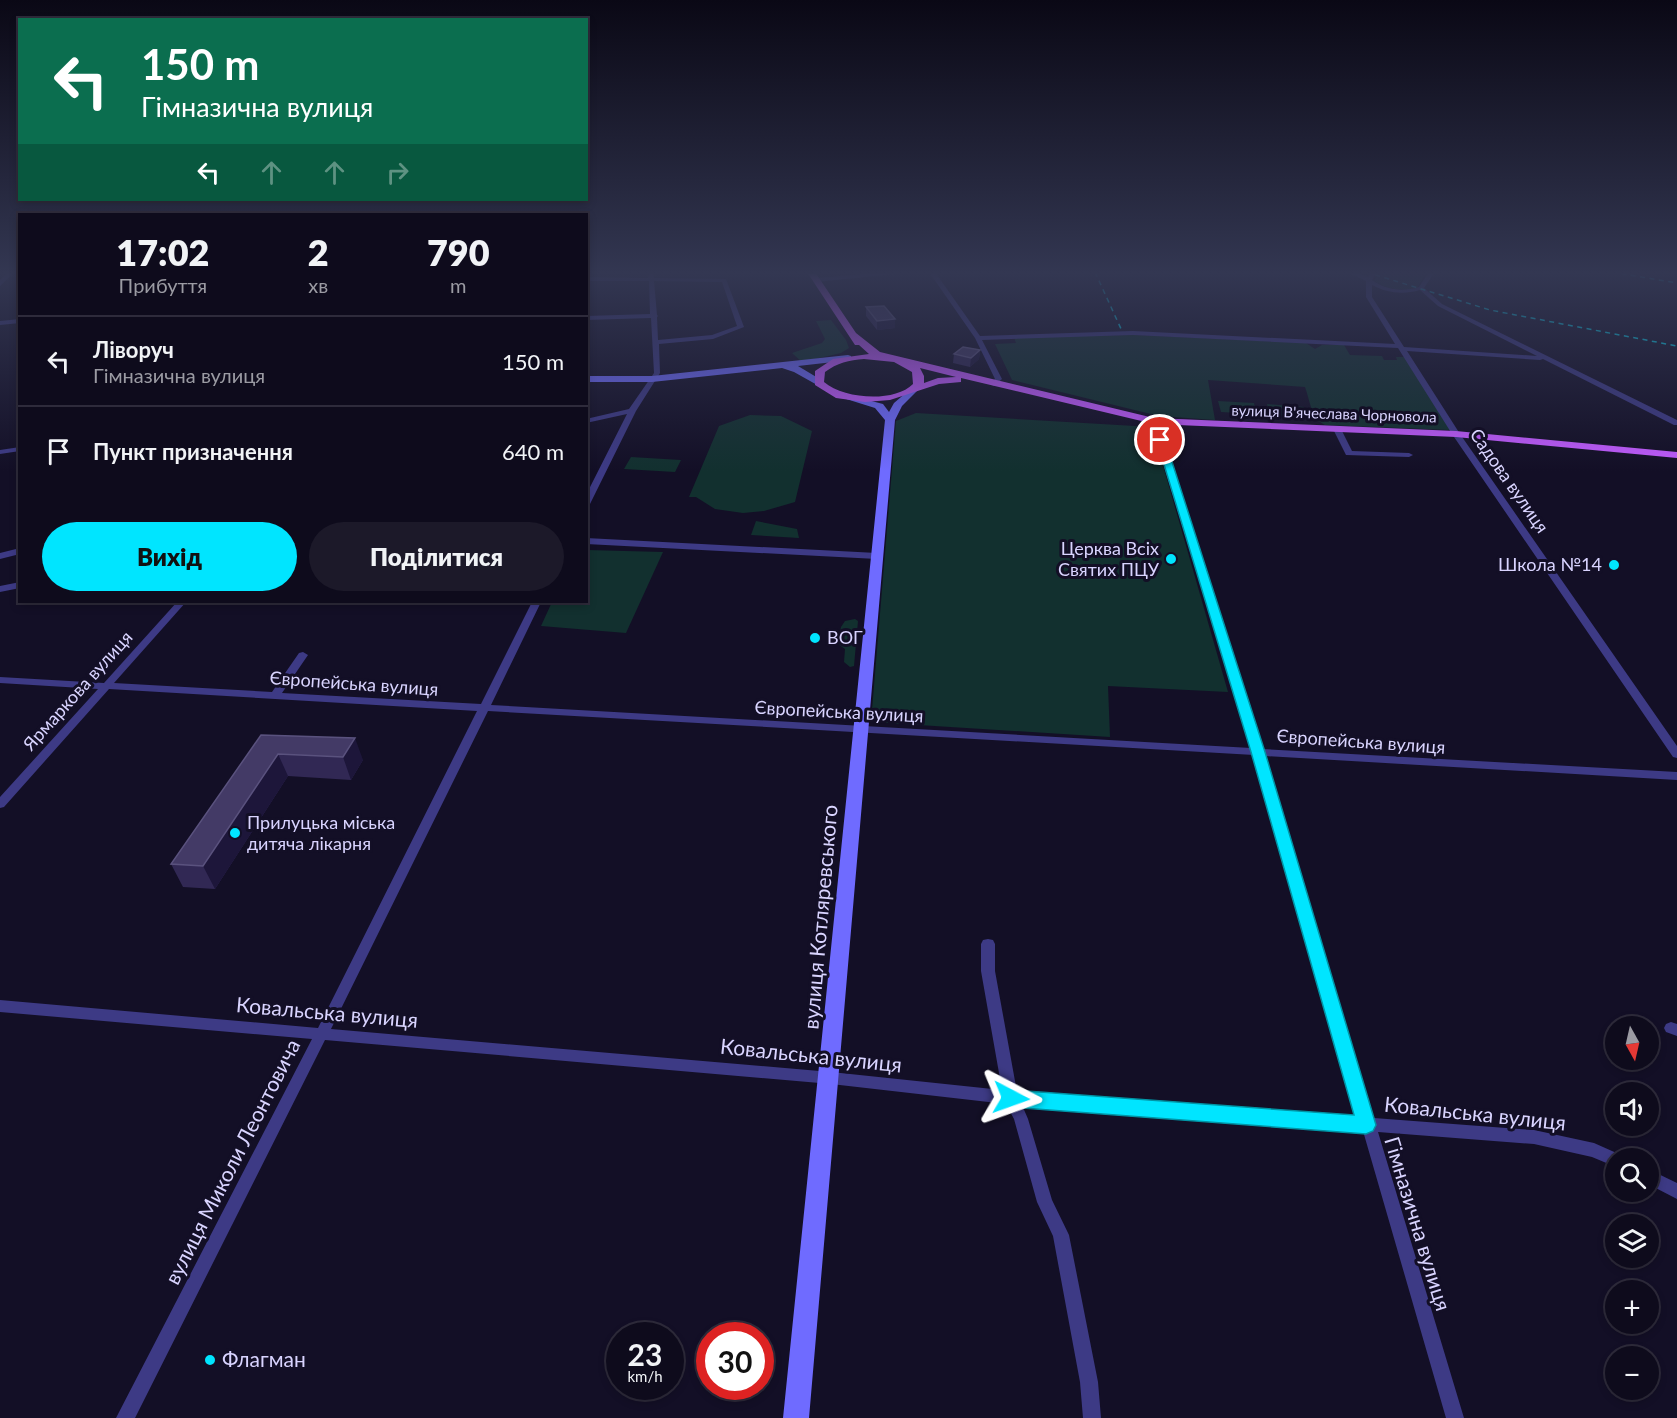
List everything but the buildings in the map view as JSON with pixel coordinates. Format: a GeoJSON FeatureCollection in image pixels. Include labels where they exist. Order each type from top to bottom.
{"type":"FeatureCollection","features":[{"type":"Feature","properties":{"kind":"main road"},"geometry":{"type":"LineString","coordinates":[[819,383],[820,371],[826,365],[848,358],[859,350],[855,338]]}},
{"type":"Feature","properties":{"kind":"main road"},"geometry":{"type":"LineString","coordinates":[[760,367],[797,369],[835,394],[879,406],[890,420],[898,405],[919,382],[919,375],[914,369],[871,351],[857,338]]}},
{"type":"Feature","properties":{"kind":"main road"},"geometry":{"type":"LineString","coordinates":[[588,379],[652,379],[848,358],[892,359],[994,384]]}},
{"type":"Feature","properties":{"kind":"main road"},"geometry":{"type":"LineString","coordinates":[[848,398],[892,398],[928,382],[950,380],[994,384]]}},
{"type":"Feature","properties":{"kind":"main road","name":"вулиця В'ячеслава Чорновола"},"geometry":{"type":"LineString","coordinates":[[994,384],[1154,421],[1456,434],[1677,455]]}},
{"type":"Feature","properties":{"kind":"main road","name":"вулиця Котляревського"},"geometry":{"type":"LineString","coordinates":[[796,1418],[831,1078],[860,730],[890,420]]}},
{"type":"Feature","properties":{"kind":"street"},"geometry":{"type":"LineString","coordinates":[[588,500],[632,411],[657,373],[656,338]]}},
{"type":"Feature","properties":{"kind":"street"},"geometry":{"type":"LineString","coordinates":[[656,342],[700,338]]}},
{"type":"Feature","properties":{"kind":"street"},"geometry":{"type":"LineString","coordinates":[[978,338],[999,379],[994,384]]}},
{"type":"Feature","properties":{"kind":"street"},"geometry":{"type":"LineString","coordinates":[[1225,338],[1545,358]]}},
{"type":"Feature","properties":{"kind":"street","name":"Садова вулиця"},"geometry":{"type":"LineString","coordinates":[[1395,338],[1456,434],[1677,754]]}},
{"type":"Feature","properties":{"kind":"street"},"geometry":{"type":"LineString","coordinates":[[1506,338],[1677,423]]}},
{"type":"Feature","properties":{"kind":"street"},"geometry":{"type":"LineString","coordinates":[[588,421],[632,411]]}},
{"type":"Feature","properties":{"kind":"street","name":"Гімназична вулиця"},"geometry":{"type":"LineString","coordinates":[[1154,421],[1258,752],[1366,1125],[1455,1418]]}},
{"type":"Feature","properties":{"kind":"street"},"geometry":{"type":"LineString","coordinates":[[1336,429],[1349,453],[1409,455]]}},
{"type":"Feature","properties":{"kind":"street"},"geometry":{"type":"LineString","coordinates":[[0,452],[18,449]]}},
{"type":"Feature","properties":{"kind":"street"},"geometry":{"type":"LineString","coordinates":[[588,541],[877,556]]}},
{"type":"Feature","properties":{"kind":"street"},"geometry":{"type":"LineString","coordinates":[[0,556],[18,552]]}},
{"type":"Feature","properties":{"kind":"street"},"geometry":{"type":"LineString","coordinates":[[0,589],[18,585]]}},
{"type":"Feature","properties":{"kind":"street","name":"Ярмаркова вулиця"},"geometry":{"type":"LineString","coordinates":[[0,804],[181,603]]}},
{"type":"Feature","properties":{"kind":"street","name":"вулиця Миколи Леонтовича"},"geometry":{"type":"LineString","coordinates":[[125,1418],[322,1033],[536,603]]}},
{"type":"Feature","properties":{"kind":"street"},"geometry":{"type":"LineString","coordinates":[[275,695],[303,655]]}},
{"type":"Feature","properties":{"kind":"street","name":"Європейська вулиця"},"geometry":{"type":"LineString","coordinates":[[0,680],[106,684],[483,709],[1677,776]]}},
{"type":"Feature","properties":{"kind":"street"},"geometry":{"type":"LineString","coordinates":[[988,944],[988,971],[1011,1098],[1021,1119],[1045,1202],[1061,1234],[1089,1382],[1092,1418]]}},
{"type":"Feature","properties":{"kind":"street","name":"Ковальська вулиця"},"geometry":{"type":"LineString","coordinates":[[0,1006],[831,1078],[1011,1098],[1534,1137],[1594,1150],[1605,1155]]}},
{"type":"Feature","properties":{"kind":"street"},"geometry":{"type":"LineString","coordinates":[[1659,1182],[1677,1191]]}},
{"type":"Feature","properties":{"kind":"green space"},"geometry":{"type":"Polygon","coordinates":[[[845,338],[849,348],[841,353],[802,362],[792,353],[822,343],[825,339],[845,338]]]}},
{"type":"Feature","properties":{"kind":"green space"},"geometry":{"type":"Polygon","coordinates":[[[1014,338],[1203,338],[1306,343],[1315,349],[1322,345],[1344,345],[1350,355],[1382,356],[1384,360],[1397,360],[1396,357],[1405,357],[1450,430],[1325,425],[1314,414],[1305,387],[1208,380],[1215,420],[1159,416],[1012,380],[995,344],[1016,343],[1014,338]]]}},
{"type":"Feature","properties":{"kind":"green space"},"geometry":{"type":"Polygon","coordinates":[[[1218,401],[1254,403],[1256,414],[1221,412],[1218,401]]]}},
{"type":"Feature","properties":{"kind":"green space"},"geometry":{"type":"Polygon","coordinates":[[[1267,404],[1304,407],[1308,418],[1270,415],[1267,404]]]}},
{"type":"Feature","properties":{"kind":"green space"},"geometry":{"type":"Polygon","coordinates":[[[916,413],[1152,427],[1228,692],[1108,686],[1110,737],[871,722],[896,421],[916,413]]]}},
{"type":"Feature","properties":{"kind":"green space"},"geometry":{"type":"Polygon","coordinates":[[[750,415],[781,416],[812,431],[795,502],[764,511],[743,513],[715,509],[696,497],[689,497],[719,426],[750,415]]]}},
{"type":"Feature","properties":{"kind":"green space"},"geometry":{"type":"Polygon","coordinates":[[[631,457],[681,460],[675,472],[624,469],[631,457]]]}},
{"type":"Feature","properties":{"kind":"green space"},"geometry":{"type":"Polygon","coordinates":[[[756,521],[797,529],[799,538],[751,535],[756,521]]]}},
{"type":"Feature","properties":{"kind":"green space"},"geometry":{"type":"Polygon","coordinates":[[[588,550],[663,552],[626,633],[541,626],[552,603],[588,603],[588,550]]]}},
{"type":"Feature","properties":{"kind":"green space"},"geometry":{"type":"Polygon","coordinates":[[[855,619],[858,621],[854,666],[850,667],[844,662],[845,649],[838,644],[841,627],[845,621],[855,619]]]}},
{"type":"Feature","properties":{"kind":"railway"},"geometry":{"type":"LineString","coordinates":[[1636,338],[1677,346]]}},
{"type":"Feature","properties":{"kind":"place","name":"Церква Всіх Святих ПЦУ"},"geometry":{"type":"Point","coordinates":[1171,559]}},
{"type":"Feature","properties":{"kind":"place","name":"Школа №14"},"geometry":{"type":"Point","coordinates":[1614,565]}},
{"type":"Feature","properties":{"kind":"place","name":"ВОГ"},"geometry":{"type":"Point","coordinates":[815,638]}},
{"type":"Feature","properties":{"kind":"place","name":"Прилуцька міська дитяча лікарня"},"geometry":{"type":"Point","coordinates":[235,833]}},
{"type":"Feature","properties":{"kind":"place","name":"Флагман"},"geometry":{"type":"Point","coordinates":[210,1360]}},
{"type":"Feature","properties":{"kind":"route"},"geometry":{"type":"LineString","coordinates":[[1011,1098],[1366,1125],[1258,752],[1160,440]]}}]}
